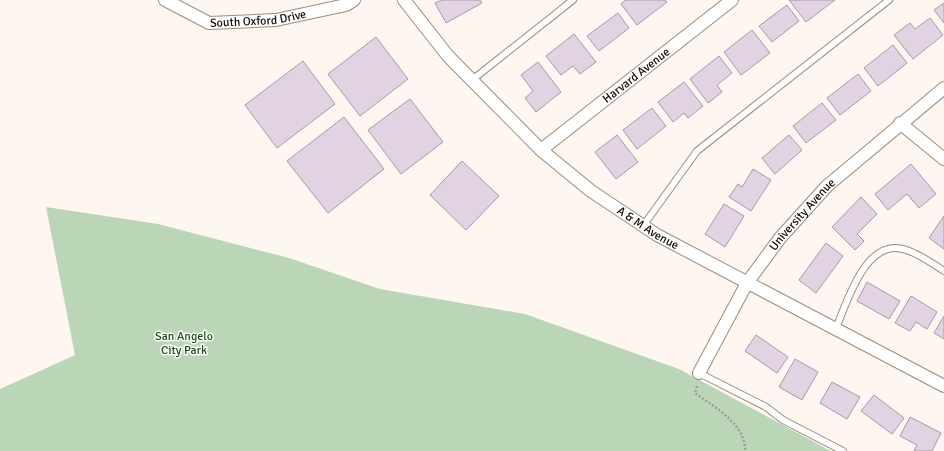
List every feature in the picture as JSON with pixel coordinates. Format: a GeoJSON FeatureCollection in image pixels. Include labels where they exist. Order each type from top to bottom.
{"type":"FeatureCollection","features":[{"type":"Feature","properties":{"kind":"street","name":"South Oxford Drive"},"geometry":{"type":"LineString","coordinates":[[165,0],[209,23],[276,20],[346,4],[354,0]]}},
{"type":"Feature","properties":{"kind":"street","name":"A & M Avenue"},"geometry":{"type":"LineString","coordinates":[[404,0],[448,56],[541,150],[591,190],[657,235],[944,386]]}},
{"type":"Feature","properties":{"kind":"street","name":"Harvard Avenue"},"geometry":{"type":"LineString","coordinates":[[541,150],[732,0]]}},
{"type":"Feature","properties":{"kind":"street","name":"University Avenue"},"geometry":{"type":"LineString","coordinates":[[699,373],[747,283],[780,238],[827,186],[900,123],[944,88]]}},
{"type":"Feature","properties":{"kind":"street"},"geometry":{"type":"LineString","coordinates":[[900,123],[944,159]]}},
{"type":"Feature","properties":{"kind":"lane"},"geometry":{"type":"LineString","coordinates":[[472,80],[573,0]]}},
{"type":"Feature","properties":{"kind":"lane"},"geometry":{"type":"LineString","coordinates":[[643,226],[696,151],[889,0]]}},
{"type":"Feature","properties":{"kind":"lane"},"geometry":{"type":"LineString","coordinates":[[836,328],[857,279],[867,262],[881,252],[896,248],[909,250],[944,271]]}},
{"type":"Feature","properties":{"kind":"lane"},"geometry":{"type":"LineString","coordinates":[[699,373],[766,407],[783,420],[843,451]]}},
{"type":"Feature","properties":{"kind":"path"},"geometry":{"type":"LineString","coordinates":[[699,373],[695,393],[735,425],[741,435],[746,451]]}},
{"type":"Feature","properties":{"kind":"green space","name":"San Angelo City Park"},"geometry":{"type":"Polygon","coordinates":[[[46,207],[158,224],[289,258],[380,289],[525,314],[679,369],[831,451],[0,451],[0,389],[75,355],[46,207]]]}},
{"type":"Feature","properties":{"kind":"building"},"geometry":{"type":"Polygon","coordinates":[[[442,0],[480,0],[482,3],[446,23],[435,3],[442,0]]]}},
{"type":"Feature","properties":{"kind":"building"},"geometry":{"type":"Polygon","coordinates":[[[625,0],[665,0],[667,2],[637,25],[621,4],[625,0]]]}},
{"type":"Feature","properties":{"kind":"building"},"geometry":{"type":"Polygon","coordinates":[[[789,0],[835,0],[806,22],[789,0]]]}},
{"type":"Feature","properties":{"kind":"building"},"geometry":{"type":"Polygon","coordinates":[[[944,3],[944,23],[934,10],[944,3]]]}},
{"type":"Feature","properties":{"kind":"building"},"geometry":{"type":"Polygon","coordinates":[[[787,5],[799,21],[772,42],[759,26],[787,5]]]}},
{"type":"Feature","properties":{"kind":"building"},"geometry":{"type":"Polygon","coordinates":[[[618,13],[629,28],[599,51],[587,36],[618,13]]]}},
{"type":"Feature","properties":{"kind":"building"},"geometry":{"type":"Polygon","coordinates":[[[930,18],[943,35],[913,59],[894,35],[910,23],[915,29],[930,18]]]}},
{"type":"Feature","properties":{"kind":"building"},"geometry":{"type":"Polygon","coordinates":[[[752,30],[770,53],[741,75],[724,52],[752,30]]]}},
{"type":"Feature","properties":{"kind":"building"},"geometry":{"type":"Polygon","coordinates":[[[574,34],[596,62],[580,74],[573,66],[561,75],[546,56],[574,34]]]}},
{"type":"Feature","properties":{"kind":"building"},"geometry":{"type":"Polygon","coordinates":[[[376,37],[408,79],[360,116],[328,74],[376,37]]]}},
{"type":"Feature","properties":{"kind":"building"},"geometry":{"type":"Polygon","coordinates":[[[893,45],[907,63],[878,86],[864,68],[893,45]]]}},
{"type":"Feature","properties":{"kind":"building"},"geometry":{"type":"Polygon","coordinates":[[[719,56],[732,73],[717,85],[722,92],[708,103],[690,79],[719,56]]]}},
{"type":"Feature","properties":{"kind":"building"},"geometry":{"type":"Polygon","coordinates":[[[303,61],[335,104],[277,148],[245,105],[303,61]]]}},
{"type":"Feature","properties":{"kind":"building"},"geometry":{"type":"Polygon","coordinates":[[[538,62],[561,92],[536,112],[525,98],[533,91],[521,75],[538,62]]]}},
{"type":"Feature","properties":{"kind":"building"},"geometry":{"type":"Polygon","coordinates":[[[858,74],[871,91],[840,115],[827,98],[858,74]]]}},
{"type":"Feature","properties":{"kind":"building"},"geometry":{"type":"Polygon","coordinates":[[[684,82],[703,106],[688,118],[684,113],[673,122],[658,102],[684,82]]]}},
{"type":"Feature","properties":{"kind":"building"},"geometry":{"type":"Polygon","coordinates":[[[410,99],[443,142],[401,174],[368,130],[410,99]]]}},
{"type":"Feature","properties":{"kind":"building"},"geometry":{"type":"Polygon","coordinates":[[[822,103],[836,120],[806,143],[793,126],[822,103]]]}},
{"type":"Feature","properties":{"kind":"building"},"geometry":{"type":"Polygon","coordinates":[[[652,108],[666,126],[637,149],[623,130],[652,108]]]}},
{"type":"Feature","properties":{"kind":"building"},"geometry":{"type":"Polygon","coordinates":[[[344,117],[384,169],[328,213],[287,161],[344,117]]]}},
{"type":"Feature","properties":{"kind":"building"},"geometry":{"type":"Polygon","coordinates":[[[617,135],[638,162],[616,179],[595,152],[617,135]]]}},
{"type":"Feature","properties":{"kind":"building"},"geometry":{"type":"Polygon","coordinates":[[[789,135],[802,150],[775,174],[762,158],[789,135]]]}},
{"type":"Feature","properties":{"kind":"building"},"geometry":{"type":"Polygon","coordinates":[[[462,161],[499,196],[466,230],[430,195],[462,161]]]}},
{"type":"Feature","properties":{"kind":"building"},"geometry":{"type":"Polygon","coordinates":[[[911,164],[936,194],[919,208],[907,194],[888,210],[875,194],[911,164]]]}},
{"type":"Feature","properties":{"kind":"building"},"geometry":{"type":"Polygon","coordinates":[[[753,169],[771,180],[751,211],[729,197],[738,184],[742,187],[753,169]]]}},
{"type":"Feature","properties":{"kind":"building"},"geometry":{"type":"Polygon","coordinates":[[[861,197],[877,214],[857,234],[864,241],[855,250],[832,227],[861,197]]]}},
{"type":"Feature","properties":{"kind":"building"},"geometry":{"type":"Polygon","coordinates":[[[724,204],[744,216],[725,247],[705,234],[724,204]]]}},
{"type":"Feature","properties":{"kind":"building"},"geometry":{"type":"Polygon","coordinates":[[[944,216],[944,249],[929,238],[944,216]]]}},
{"type":"Feature","properties":{"kind":"building"},"geometry":{"type":"Polygon","coordinates":[[[826,243],[843,256],[816,293],[799,280],[826,243]]]}},
{"type":"Feature","properties":{"kind":"building"},"geometry":{"type":"Polygon","coordinates":[[[867,282],[900,301],[889,319],[857,301],[867,282]]]}},
{"type":"Feature","properties":{"kind":"building"},"geometry":{"type":"Polygon","coordinates":[[[911,296],[937,312],[927,329],[916,322],[910,331],[895,323],[911,296]]]}},
{"type":"Feature","properties":{"kind":"building"},"geometry":{"type":"Polygon","coordinates":[[[944,316],[944,339],[934,333],[944,316]]]}},
{"type":"Feature","properties":{"kind":"building"},"geometry":{"type":"Polygon","coordinates":[[[756,335],[788,357],[777,373],[745,351],[756,335]]]}},
{"type":"Feature","properties":{"kind":"building"},"geometry":{"type":"Polygon","coordinates":[[[795,359],[818,372],[802,400],[779,387],[795,359]]]}},
{"type":"Feature","properties":{"kind":"building"},"geometry":{"type":"Polygon","coordinates":[[[832,382],[860,397],[847,419],[820,403],[832,382]]]}},
{"type":"Feature","properties":{"kind":"building"},"geometry":{"type":"Polygon","coordinates":[[[874,395],[904,418],[892,434],[861,411],[874,395]]]}},
{"type":"Feature","properties":{"kind":"building"},"geometry":{"type":"Polygon","coordinates":[[[910,417],[941,433],[932,451],[914,451],[917,445],[900,436],[910,417]]]}}]}
